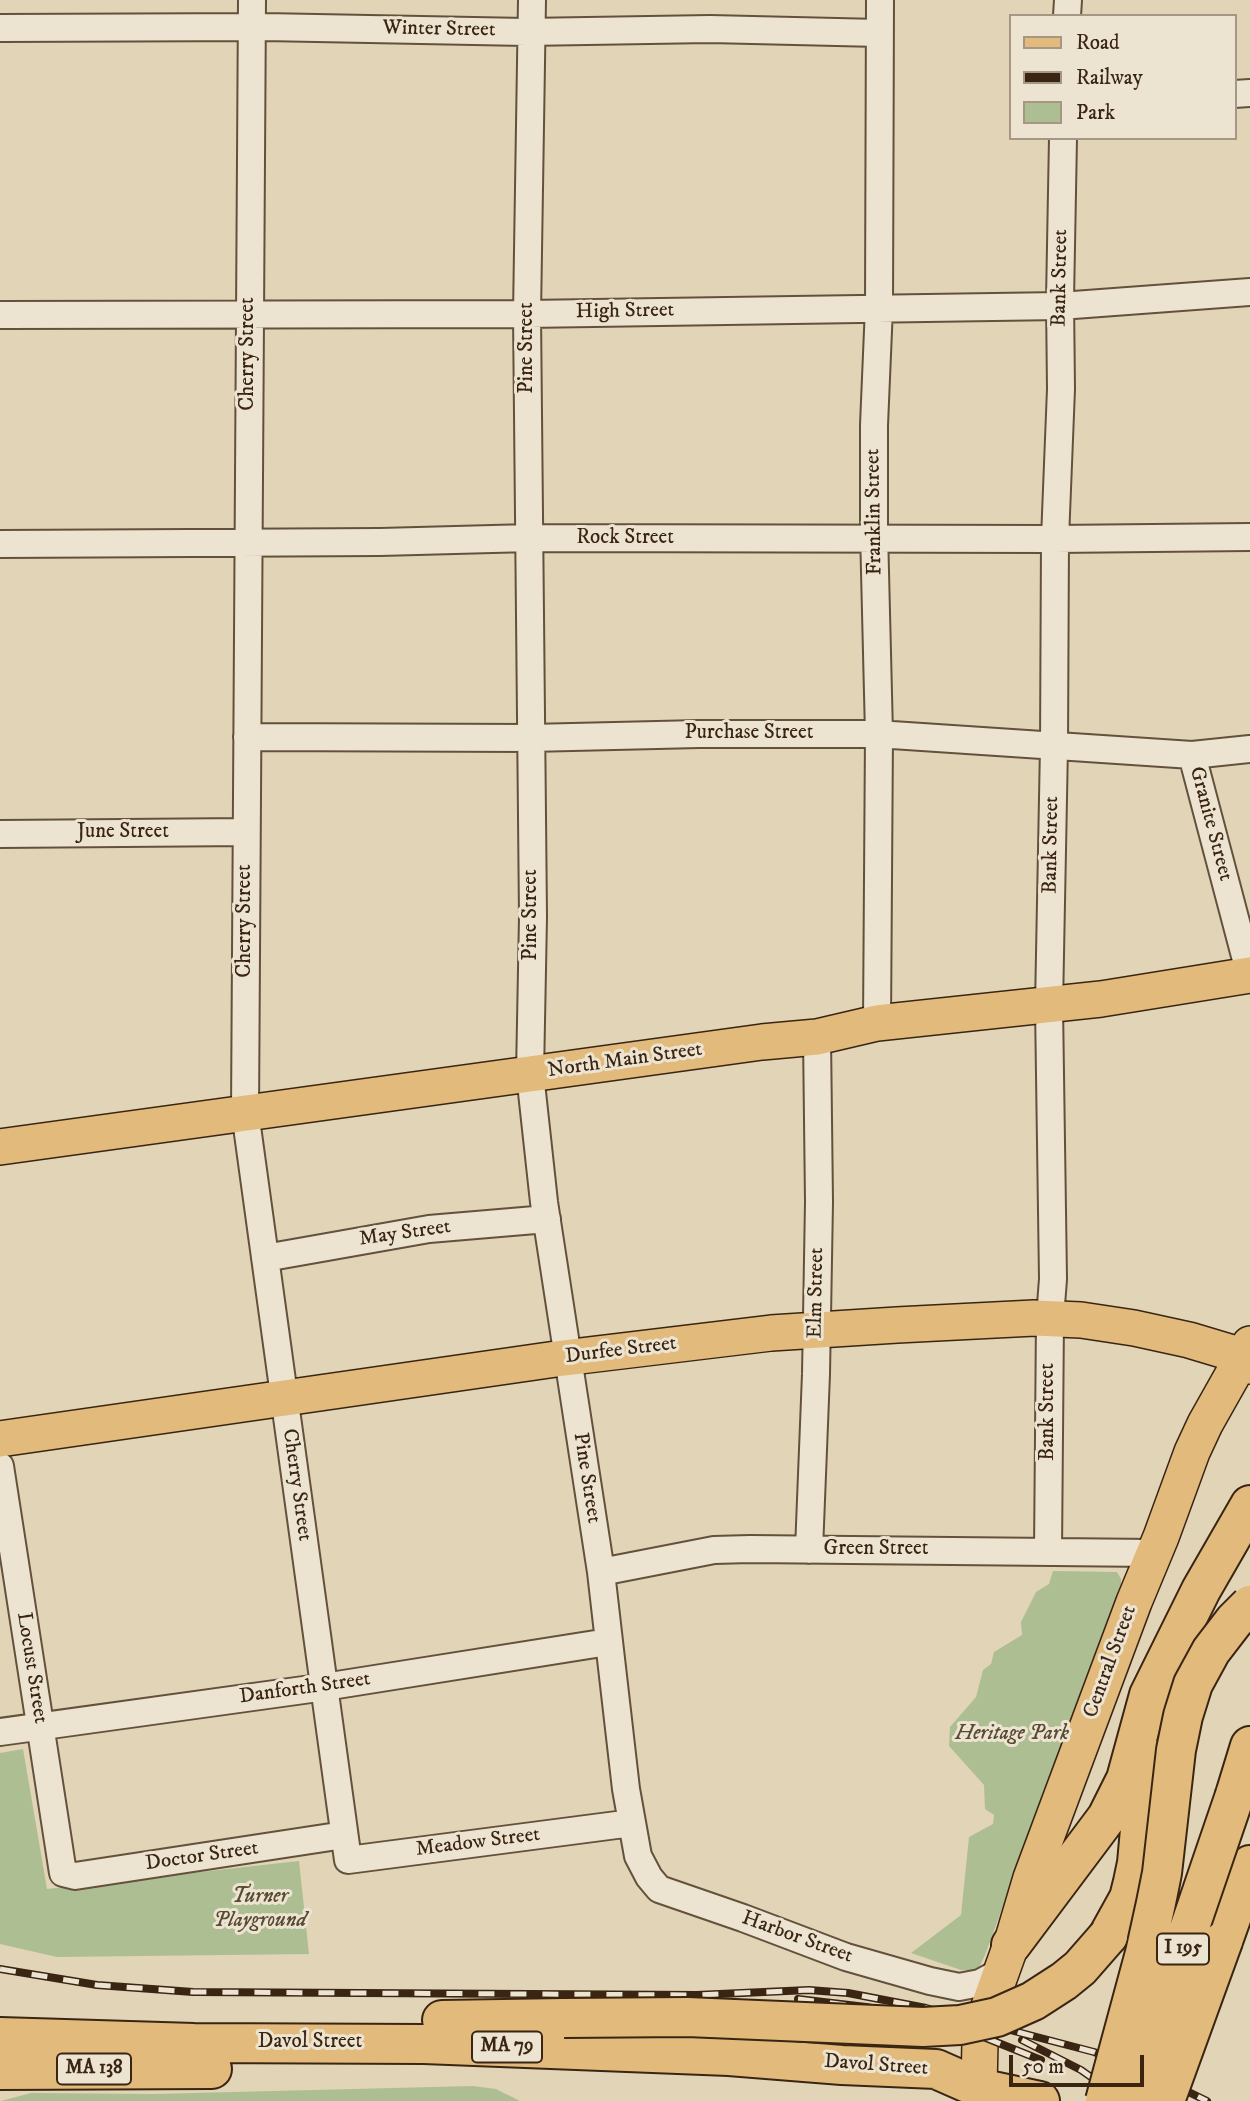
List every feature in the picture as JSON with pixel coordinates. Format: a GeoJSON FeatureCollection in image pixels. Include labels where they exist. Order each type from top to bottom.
{"type":"FeatureCollection","features":[{"type":"Feature","properties":{"kind":"highway"},"geometry":{"type":"LineString","coordinates":[[1007,1956],[1107,1817],[1126,1779],[1149,1695],[1201,1590],[1250,1505]]}},
{"type":"Feature","properties":{"kind":"highway"},"geometry":{"type":"LineString","coordinates":[[1105,2101],[1156,1903],[1183,1716],[1194,1684],[1211,1651],[1250,1605]]}},
{"type":"Feature","properties":{"kind":"highway"},"geometry":{"type":"LineString","coordinates":[[16,2038],[127,2026],[339,2021],[687,2017],[923,2028],[960,2025],[997,2017],[1033,2001],[1080,1968],[1108,1936],[1129,1898],[1137,1863],[1150,1754],[1163,1700],[1190,1615]]}},
{"type":"Feature","properties":{"kind":"highway","name":"I 195"},"geometry":{"type":"LineString","coordinates":[[1126,2101],[1178,1962],[1250,1746]]}},
{"type":"Feature","properties":{"kind":"highway","name":"I 195"},"geometry":{"type":"LineString","coordinates":[[1165,2101],[1250,1865]]}},
{"type":"Feature","properties":{"kind":"highway"},"geometry":{"type":"LineString","coordinates":[[1223,1941],[1250,1893]]}},
{"type":"Feature","properties":{"kind":"highway","name":"Davol Street"},"geometry":{"type":"LineString","coordinates":[[16,2038],[424,2044],[661,2053],[936,2069],[978,2094]]}},
{"type":"Feature","properties":{"kind":"highway","name":"Davol Street"},"geometry":{"type":"LineString","coordinates":[[0,2070],[498,2071],[679,2077],[933,2097],[978,2094]]}},
{"type":"Feature","properties":{"kind":"highway","name":"MA 79"},"geometry":{"type":"LineString","coordinates":[[978,2094],[1032,2099]]}},
{"type":"Feature","properties":{"kind":"main road","name":"North Main Street"},"geometry":{"type":"LineString","coordinates":[[0,1147],[762,1042],[817,1037],[877,1023],[1140,994],[1250,975]]}},
{"type":"Feature","properties":{"kind":"main road","name":"Durfee Street"},"geometry":{"type":"LineString","coordinates":[[0,1439],[568,1357],[816,1330],[1050,1318],[1153,1331],[1247,1357]]}},
{"type":"Feature","properties":{"kind":"main road","name":"Central Street"},"geometry":{"type":"LineString","coordinates":[[978,2094],[984,2027],[1031,1878],[1192,1452],[1212,1410],[1247,1357]]}},
{"type":"Feature","properties":{"kind":"street","name":"Cherry Street"},"geometry":{"type":"LineString","coordinates":[[252,0],[245,1112],[344,1835]]}},
{"type":"Feature","properties":{"kind":"street","name":"Pine Street"},"geometry":{"type":"LineString","coordinates":[[532,0],[527,314],[533,917],[530,1074],[547,1219],[601,1572],[632,1823]]}},
{"type":"Feature","properties":{"kind":"street","name":"Franklin Street"},"geometry":{"type":"LineString","coordinates":[[877,1023],[878,734],[874,425],[879,307],[880,0]]}},
{"type":"Feature","properties":{"kind":"street","name":"Winter Street"},"geometry":{"type":"LineString","coordinates":[[0,28],[252,27],[532,32],[710,29],[879,33]]}},
{"type":"Feature","properties":{"kind":"street","name":"Bank Street"},"geometry":{"type":"LineString","coordinates":[[1048,1552],[1050,1318],[1054,1279],[1049,1006],[1063,140]]}},
{"type":"Feature","properties":{"kind":"street","name":"High Street"},"geometry":{"type":"LineString","coordinates":[[0,315],[527,314],[1060,306],[1250,292]]}},
{"type":"Feature","properties":{"kind":"street","name":"Rock Street"},"geometry":{"type":"LineString","coordinates":[[0,544],[380,542],[530,538],[1250,537]]}},
{"type":"Feature","properties":{"kind":"street","name":"Purchase Street"},"geometry":{"type":"LineString","coordinates":[[247,737],[530,738],[878,734],[1192,755],[1250,749]]}},
{"type":"Feature","properties":{"kind":"street","name":"Granite Street"},"geometry":{"type":"LineString","coordinates":[[1192,755],[1250,975]]}},
{"type":"Feature","properties":{"kind":"street","name":"June Street"},"geometry":{"type":"LineString","coordinates":[[0,834],[246,832]]}},
{"type":"Feature","properties":{"kind":"street","name":"Elm Street"},"geometry":{"type":"LineString","coordinates":[[809,1550],[819,1202],[817,1037]]}},
{"type":"Feature","properties":{"kind":"street","name":"May Street"},"geometry":{"type":"LineString","coordinates":[[265,1258],[429,1229],[547,1219]]}},
{"type":"Feature","properties":{"kind":"street","name":"Locust Street"},"geometry":{"type":"LineString","coordinates":[[0,1466],[62,1871]]}},
{"type":"Feature","properties":{"kind":"street","name":"Green Street"},"geometry":{"type":"LineString","coordinates":[[601,1572],[714,1550],[1154,1553]]}},
{"type":"Feature","properties":{"kind":"street","name":"Danforth Street"},"geometry":{"type":"LineString","coordinates":[[0,1732],[324,1687],[608,1642]]}},
{"type":"Feature","properties":{"kind":"street","name":"Harbor Street"},"geometry":{"type":"LineString","coordinates":[[632,1823],[638,1856],[659,1889],[846,1956],[959,1987],[973,1986],[993,1976],[1007,1956]]}},
{"type":"Feature","properties":{"kind":"street","name":"Meadow Street"},"geometry":{"type":"LineString","coordinates":[[344,1835],[348,1860],[632,1823]]}},
{"type":"Feature","properties":{"kind":"street","name":"Doctor Street"},"geometry":{"type":"LineString","coordinates":[[62,1871],[75,1875],[344,1835]]}},
{"type":"Feature","properties":{"kind":"green space","name":"Heritage Park"},"geometry":{"type":"Polygon","coordinates":[[[1053,1571],[1117,1572],[1121,1586],[985,1955],[978,1970],[961,1970],[911,1953],[961,1915],[969,1837],[993,1824],[994,1815],[985,1809],[984,1785],[949,1746],[950,1727],[976,1697],[983,1670],[991,1664],[994,1652],[1022,1635],[1021,1622],[1036,1592],[1049,1584],[1053,1571]]]}},
{"type":"Feature","properties":{"kind":"green space","name":"Turner Playground"},"geometry":{"type":"Polygon","coordinates":[[[23,1749],[47,1889],[299,1861],[309,1954],[57,1957],[0,1944],[0,1753],[23,1749]]]}},
{"type":"Feature","properties":{"kind":"green space"},"geometry":{"type":"Polygon","coordinates":[[[473,2086],[496,2089],[520,2101],[1,2101],[31,2093],[154,2094],[473,2086]]]}},
{"type":"Feature","properties":{"kind":"railway"},"geometry":{"type":"LineString","coordinates":[[0,1969],[97,1985],[193,1992],[697,1995],[809,1990],[848,1993],[926,2008],[1094,2052],[1154,2075],[1207,2101]]}},
{"type":"Feature","properties":{"kind":"railway"},"geometry":{"type":"LineString","coordinates":[[798,1999],[866,2007],[923,2018],[986,2038],[1041,2060]]}},
{"type":"Feature","properties":{"kind":"railway"},"geometry":{"type":"LineString","coordinates":[[1022,2040],[1081,2070],[1125,2101]]}}]}
